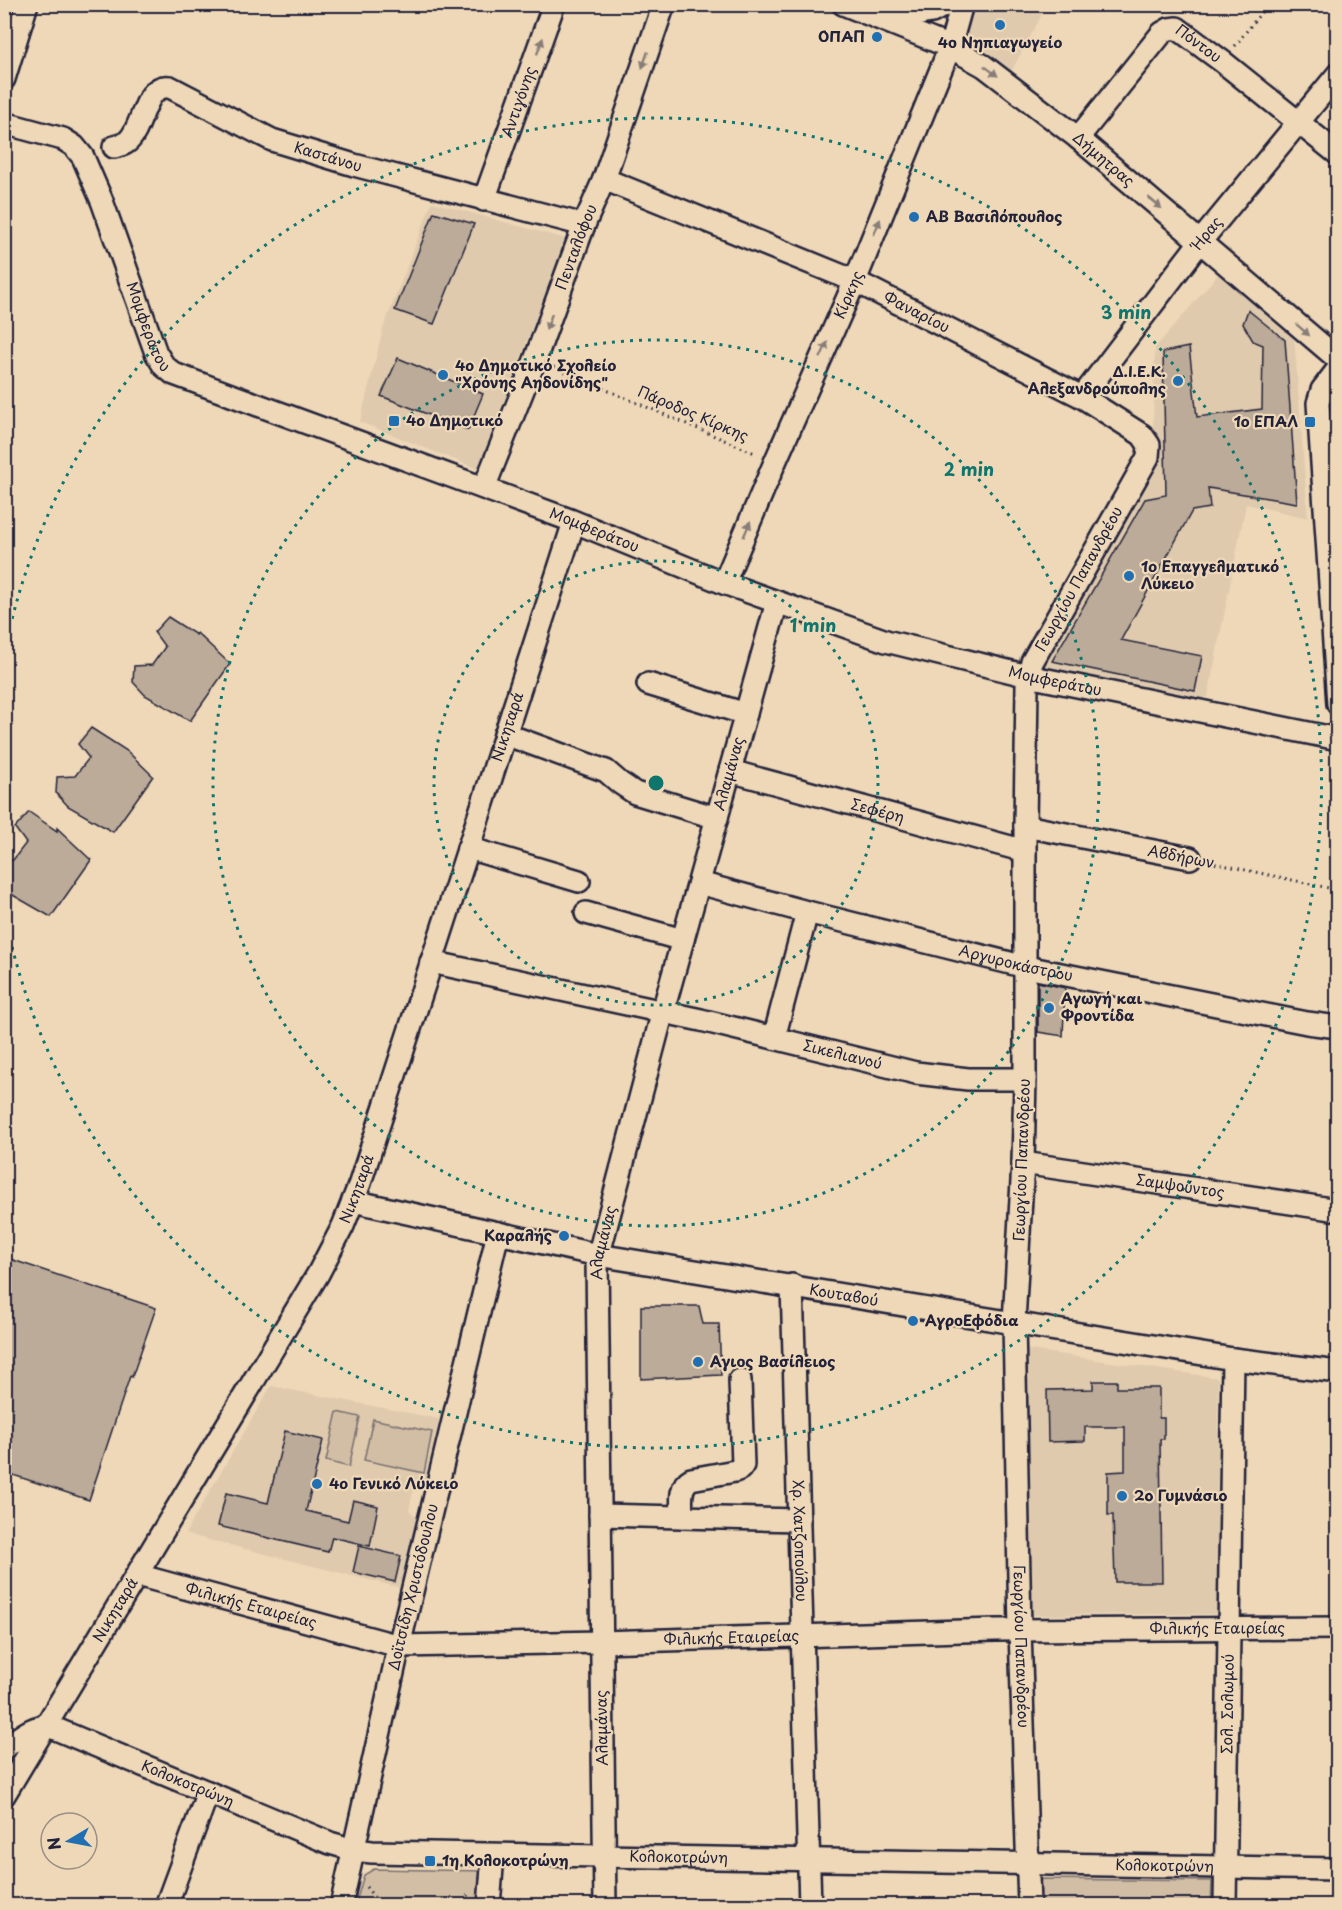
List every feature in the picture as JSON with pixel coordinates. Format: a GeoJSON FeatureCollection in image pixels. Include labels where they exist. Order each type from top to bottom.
{"type":"FeatureCollection","features":[{"type":"Feature","properties":{"kind":"street"},"geometry":{"type":"LineString","coordinates":[[4,79],[27,4]]}},
{"type":"Feature","properties":{"kind":"street","name":"Αντιγόνης"},"geometry":{"type":"LineString","coordinates":[[484,200],[555,4]]}},
{"type":"Feature","properties":{"kind":"street","name":"Πενταλόφου"},"geometry":{"type":"LineString","coordinates":[[484,488],[536,360],[584,225],[604,179],[664,4]]}},
{"type":"Feature","properties":{"kind":"street","name":"Δήμητρας"},"geometry":{"type":"LineString","coordinates":[[843,4],[950,47],[984,66],[1078,138],[1338,359]]}},
{"type":"Feature","properties":{"kind":"street"},"geometry":{"type":"LineString","coordinates":[[882,20],[932,12],[947,4]]}},
{"type":"Feature","properties":{"kind":"street","name":"Κίρκης"},"geometry":{"type":"LineString","coordinates":[[724,583],[855,281],[950,47],[962,4]]}},
{"type":"Feature","properties":{"kind":"street","name":"Πόντου"},"geometry":{"type":"LineString","coordinates":[[1078,138],[1162,33],[1168,29],[1177,28],[1338,154]]}},
{"type":"Feature","properties":{"kind":"street","name":"Ήρας"},"geometry":{"type":"LineString","coordinates":[[1082,397],[1200,242],[1338,74]]}},
{"type":"Feature","properties":{"kind":"street","name":"Καστάνου"},"geometry":{"type":"LineString","coordinates":[[114,147],[125,144],[133,136],[153,91],[163,86],[170,87],[272,140],[354,165],[584,225]]}},
{"type":"Feature","properties":{"kind":"street","name":"Μομφεράτου"},"geometry":{"type":"LineString","coordinates":[[4,123],[63,140],[74,146],[83,157],[102,201],[156,353],[164,366],[185,378],[574,522],[724,583],[886,641],[1028,676],[1338,739]]}},
{"type":"Feature","properties":{"kind":"street","name":"Φαναρίου"},"geometry":{"type":"LineString","coordinates":[[604,179],[855,281],[1082,397],[1142,435],[1149,445]]}},
{"type":"Feature","properties":{"kind":"street"},"geometry":{"type":"LineString","coordinates":[[1338,369],[1322,390],[1318,403],[1334,601],[1338,704]]}},
{"type":"Feature","properties":{"kind":"street","name":"Γεωργίου Παπανδρέου"},"geometry":{"type":"LineString","coordinates":[[1029,1905],[1020,1630],[1014,1322],[1023,1163],[1025,1079],[1024,826],[1028,676],[1032,662],[1148,457],[1149,445]]}},
{"type":"Feature","properties":{"kind":"street","name":"Νικηταρά"},"geometry":{"type":"LineString","coordinates":[[4,1795],[318,1274],[344,1226],[574,522]]}},
{"type":"Feature","properties":{"kind":"street","name":"Αλαμάνας"},"geometry":{"type":"LineString","coordinates":[[605,1905],[596,1281],[598,1255],[663,1011],[777,602]]}},
{"type":"Feature","properties":{"kind":"street"},"geometry":{"type":"LineString","coordinates":[[648,684],[746,714]]}},
{"type":"Feature","properties":{"kind":"street"},"geometry":{"type":"LineString","coordinates":[[505,734],[606,771],[635,794],[717,818]]}},
{"type":"Feature","properties":{"kind":"street","name":"Σεφέρη"},"geometry":{"type":"LineString","coordinates":[[730,771],[1025,851]]}},
{"type":"Feature","properties":{"kind":"street","name":"Αβδήρων"},"geometry":{"type":"LineString","coordinates":[[1024,826],[1190,858]]}},
{"type":"Feature","properties":{"kind":"street"},"geometry":{"type":"LineString","coordinates":[[468,848],[579,881]]}},
{"type":"Feature","properties":{"kind":"street","name":"Αργυροκάστρου"},"geometry":{"type":"LineString","coordinates":[[699,883],[1026,966],[1307,1023],[1338,1027]]}},
{"type":"Feature","properties":{"kind":"street"},"geometry":{"type":"LineString","coordinates":[[774,1038],[807,912]]}},
{"type":"Feature","properties":{"kind":"street"},"geometry":{"type":"LineString","coordinates":[[586,913],[683,940]]}},
{"type":"Feature","properties":{"kind":"street","name":"Σικελιανού"},"geometry":{"type":"LineString","coordinates":[[431,962],[663,1011],[916,1073],[968,1079],[1025,1079]]}},
{"type":"Feature","properties":{"kind":"street","name":"Σαμψούντος"},"geometry":{"type":"LineString","coordinates":[[1023,1163],[1338,1210]]}},
{"type":"Feature","properties":{"kind":"street","name":"Κουταβού"},"geometry":{"type":"LineString","coordinates":[[353,1201],[598,1255],[1233,1359],[1338,1372]]}},
{"type":"Feature","properties":{"kind":"street","name":"Δοϊτσίδη Χριστόδουλου"},"geometry":{"type":"LineString","coordinates":[[341,1905],[399,1646],[498,1233]]}},
{"type":"Feature","properties":{"kind":"street","name":"Χρ. Χατζοπούλου"},"geometry":{"type":"LineString","coordinates":[[792,1285],[810,1905]]}},
{"type":"Feature","properties":{"kind":"street","name":"Σολ. Σολωμού"},"geometry":{"type":"LineString","coordinates":[[1225,1905],[1233,1359]]}},
{"type":"Feature","properties":{"kind":"street"},"geometry":{"type":"LineString","coordinates":[[682,1517],[682,1488],[685,1482],[735,1471],[743,1465],[740,1380]]}},
{"type":"Feature","properties":{"kind":"street"},"geometry":{"type":"LineString","coordinates":[[600,1515],[800,1521]]}},
{"type":"Feature","properties":{"kind":"street","name":"Φιλικής Εταιρείας"},"geometry":{"type":"LineString","coordinates":[[136,1575],[399,1646],[1020,1630],[1338,1628]]}},
{"type":"Feature","properties":{"kind":"street"},"geometry":{"type":"LineString","coordinates":[[4,1748],[29,1731],[45,1725]]}},
{"type":"Feature","properties":{"kind":"street","name":"Κολοκοτρώνη"},"geometry":{"type":"LineString","coordinates":[[45,1725],[330,1842],[354,1850],[377,1853],[1338,1869]]}},
{"type":"Feature","properties":{"kind":"street"},"geometry":{"type":"LineString","coordinates":[[166,1905],[208,1792]]}},
{"type":"Feature","properties":{"kind":"street"},"geometry":{"type":"LineString","coordinates":[[489,1905],[493,1856]]}},
{"type":"Feature","properties":{"kind":"path"},"geometry":{"type":"LineString","coordinates":[[1223,62],[1266,6],[1265,4]]}},
{"type":"Feature","properties":{"kind":"path","name":"Πάροδος Κίρκης"},"geometry":{"type":"LineString","coordinates":[[536,360],[775,462]]}},
{"type":"Feature","properties":{"kind":"path","name":"Αβδήρων"},"geometry":{"type":"LineString","coordinates":[[1190,858],[1338,890]]}},
{"type":"Feature","properties":{"kind":"shaded area","name":"4ο Νηπιαγωγείο"},"geometry":{"type":"Polygon","coordinates":[[[1041,4],[1046,7],[1011,72],[959,43],[971,5],[1041,4]]]}},
{"type":"Feature","properties":{"kind":"shaded area","name":"4ο Δημοτικό Σχολείο \"Χρόνης Αηδονίδης\""},"geometry":{"type":"Polygon","coordinates":[[[432,202],[566,239],[478,469],[360,422],[383,329],[432,202]]]}},
{"type":"Feature","properties":{"kind":"shaded area"},"geometry":{"type":"Polygon","coordinates":[[[1220,272],[1294,337],[1308,518],[1246,504],[1207,701],[1038,669],[1152,470],[1155,348],[1220,272]]]}},
{"type":"Feature","properties":{"kind":"shaded area","name":"2ο Γυμνάσιο"},"geometry":{"type":"Polygon","coordinates":[[[1024,1349],[1218,1378],[1217,1614],[1031,1615],[1024,1349]]]}},
{"type":"Feature","properties":{"kind":"shaded area","name":"4ο Γενικό Λύκειο"},"geometry":{"type":"Polygon","coordinates":[[[271,1386],[439,1419],[425,1480],[414,1488],[409,1510],[417,1518],[401,1588],[185,1534],[271,1386]]]}},
{"type":"Feature","properties":{"kind":"shaded area"},"geometry":{"type":"Polygon","coordinates":[[[337,1412],[360,1417],[349,1467],[326,1461],[337,1412]]]}},
{"type":"Feature","properties":{"kind":"shaded area"},"geometry":{"type":"Polygon","coordinates":[[[373,1419],[432,1432],[424,1473],[364,1460],[373,1419]]]}},
{"type":"Feature","properties":{"kind":"shaded area"},"geometry":{"type":"Polygon","coordinates":[[[374,1869],[484,1871],[481,1905],[355,1906],[364,1875],[374,1869]]]}},
{"type":"Feature","properties":{"kind":"shaded area"},"geometry":{"type":"Polygon","coordinates":[[[1038,1879],[1212,1881],[1211,1905],[1038,1905],[1038,1879]]]}},
{"type":"Feature","properties":{"kind":"building"},"geometry":{"type":"Polygon","coordinates":[[[434,212],[474,224],[434,324],[395,310],[434,212]]]}},
{"type":"Feature","properties":{"kind":"building"},"geometry":{"type":"Polygon","coordinates":[[[1248,310],[1285,340],[1297,503],[1208,488],[1210,508],[1192,511],[1121,640],[1202,656],[1195,691],[1052,661],[1145,499],[1166,495],[1163,352],[1189,347],[1197,417],[1262,409],[1263,345],[1253,341],[1243,324],[1248,310]]]}},
{"type":"Feature","properties":{"kind":"building"},"geometry":{"type":"Polygon","coordinates":[[[398,358],[483,394],[468,430],[381,396],[398,358]]]}},
{"type":"Feature","properties":{"kind":"building"},"geometry":{"type":"Polygon","coordinates":[[[168,617],[196,635],[197,633],[230,664],[190,721],[145,695],[133,682],[134,666],[152,665],[165,647],[154,632],[168,617]]]}},
{"type":"Feature","properties":{"kind":"building"},"geometry":{"type":"Polygon","coordinates":[[[91,728],[127,751],[153,776],[113,832],[68,806],[56,793],[57,777],[75,776],[89,758],[78,744],[91,728]]]}},
{"type":"Feature","properties":{"kind":"building"},"geometry":{"type":"Polygon","coordinates":[[[29,812],[57,831],[57,828],[91,860],[51,917],[4,890],[4,861],[13,860],[26,843],[15,828],[29,812]]]}},
{"type":"Feature","properties":{"kind":"building","name":"Αγωγή και Φροντίδα"},"geometry":{"type":"Polygon","coordinates":[[[1038,982],[1065,988],[1063,1036],[1038,1032],[1038,982]]]}},
{"type":"Feature","properties":{"kind":"building"},"geometry":{"type":"Polygon","coordinates":[[[4,1257],[156,1308],[132,1377],[130,1376],[89,1500],[4,1472],[4,1257]]]}},
{"type":"Feature","properties":{"kind":"building"},"geometry":{"type":"Polygon","coordinates":[[[641,1306],[699,1306],[703,1324],[719,1324],[721,1375],[641,1379],[641,1306]]]}},
{"type":"Feature","properties":{"kind":"building"},"geometry":{"type":"Polygon","coordinates":[[[1093,1381],[1117,1381],[1117,1388],[1159,1388],[1159,1418],[1164,1418],[1164,1439],[1160,1439],[1162,1582],[1115,1582],[1113,1515],[1108,1515],[1108,1472],[1125,1471],[1125,1427],[1085,1427],[1085,1441],[1048,1442],[1047,1390],[1093,1389],[1093,1381]]]}},
{"type":"Feature","properties":{"kind":"building"},"geometry":{"type":"Polygon","coordinates":[[[285,1431],[323,1440],[306,1511],[348,1521],[353,1500],[378,1506],[370,1546],[332,1537],[328,1552],[218,1526],[226,1493],[268,1503],[285,1431]]]}},
{"type":"Feature","properties":{"kind":"building"},"geometry":{"type":"Polygon","coordinates":[[[359,1546],[401,1556],[395,1582],[353,1572],[359,1546]]]}},
{"type":"Feature","properties":{"kind":"place","name":"4ο Νηπιαγωγείο"},"geometry":{"type":"Point","coordinates":[1000,25]}},
{"type":"Feature","properties":{"kind":"place","name":"ΟΠΑΠ"},"geometry":{"type":"Point","coordinates":[877,37]}},
{"type":"Feature","properties":{"kind":"place","name":"ΑΒ Βασιλόπουλος"},"geometry":{"type":"Point","coordinates":[914,217]}},
{"type":"Feature","properties":{"kind":"place","name":"4ο Δημοτικό Σχολείο \"Χρόνης Αηδονίδης\""},"geometry":{"type":"Point","coordinates":[443,375]}},
{"type":"Feature","properties":{"kind":"place","name":"Δ.Ι.Ε.Κ. Αλεξανδρούπολης"},"geometry":{"type":"Point","coordinates":[1178,381]}},
{"type":"Feature","properties":{"kind":"place","name":"4ο Δημοτικό"},"geometry":{"type":"Point","coordinates":[394,421]}},
{"type":"Feature","properties":{"kind":"place","name":"1ο ΕΠΑΛ"},"geometry":{"type":"Point","coordinates":[1310,422]}},
{"type":"Feature","properties":{"kind":"place","name":"1ο Επαγγελματικό Λύκειο"},"geometry":{"type":"Point","coordinates":[1129,576]}},
{"type":"Feature","properties":{"kind":"place","name":"Αγωγή και Φροντίδα"},"geometry":{"type":"Point","coordinates":[1049,1008]}},
{"type":"Feature","properties":{"kind":"place","name":"Καραλής"},"geometry":{"type":"Point","coordinates":[564,1236]}},
{"type":"Feature","properties":{"kind":"place","name":"ΑγροΕφόδια"},"geometry":{"type":"Point","coordinates":[913,1321]}},
{"type":"Feature","properties":{"kind":"place","name":"Αγιος Βασίλειος"},"geometry":{"type":"Point","coordinates":[698,1362]}},
{"type":"Feature","properties":{"kind":"place","name":"4ο Γενικό Λύκειο"},"geometry":{"type":"Point","coordinates":[317,1484]}},
{"type":"Feature","properties":{"kind":"place","name":"2ο Γυμνάσιο"},"geometry":{"type":"Point","coordinates":[1122,1496]}},
{"type":"Feature","properties":{"kind":"place","name":"1η Κολοκοτρώνη"},"geometry":{"type":"Point","coordinates":[430,1861]}}]}
